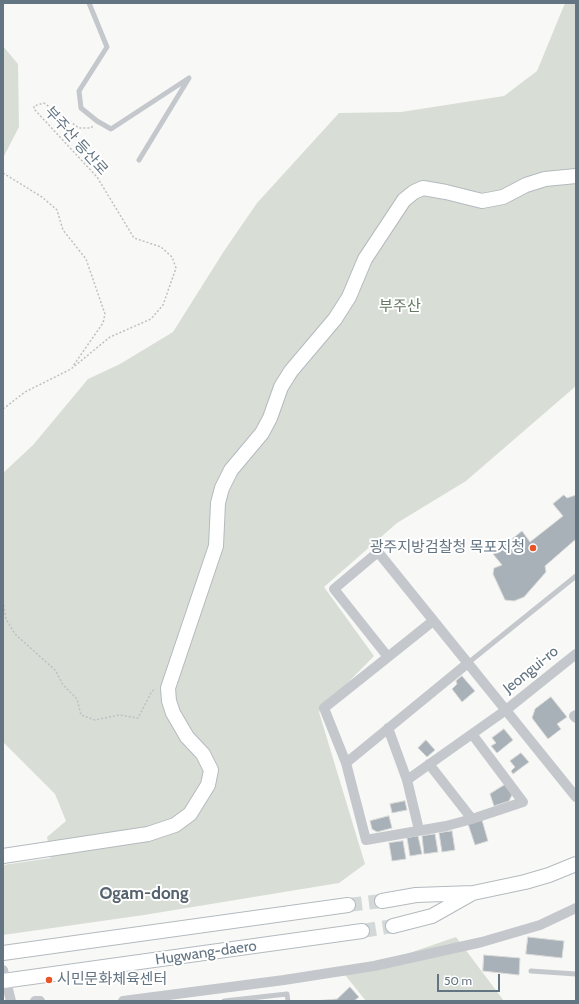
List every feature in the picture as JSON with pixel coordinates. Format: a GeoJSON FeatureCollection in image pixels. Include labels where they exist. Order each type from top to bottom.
{"type":"FeatureCollection","features":[{"type":"Feature","properties":{"kind":"street"},"geometry":{"type":"LineString","coordinates":[[3,856],[148,834],[175,825],[190,814],[208,785],[211,770],[203,754],[187,737],[173,713],[168,701],[168,688],[216,546],[218,503],[222,488],[231,470],[262,433],[270,418],[281,387],[291,371],[335,319],[349,298],[365,259],[404,200],[414,192],[424,188],[482,201],[503,197],[526,185],[545,180],[576,176]]}},
{"type":"Feature","properties":{"kind":"street"},"geometry":{"type":"LineString","coordinates":[[388,657],[334,589],[378,552],[576,797]]}},
{"type":"Feature","properties":{"kind":"street"},"geometry":{"type":"LineString","coordinates":[[433,621],[324,708],[346,762],[366,840],[446,826],[523,802],[472,734]]}},
{"type":"Feature","properties":{"kind":"street","name":"Jeongui-ro"},"geometry":{"type":"LineString","coordinates":[[407,780],[506,710],[576,654]]}},
{"type":"Feature","properties":{"kind":"street"},"geometry":{"type":"LineString","coordinates":[[346,762],[468,663]]}},
{"type":"Feature","properties":{"kind":"street"},"geometry":{"type":"LineString","coordinates":[[576,715],[574,716],[576,718]]}},
{"type":"Feature","properties":{"kind":"street"},"geometry":{"type":"LineString","coordinates":[[388,728],[407,780],[419,830]]}},
{"type":"Feature","properties":{"kind":"street"},"geometry":{"type":"LineString","coordinates":[[429,764],[472,819]]}},
{"type":"Feature","properties":{"kind":"street"},"geometry":{"type":"LineString","coordinates":[[382,901],[416,895],[473,892],[537,878],[576,864]]}},
{"type":"Feature","properties":{"kind":"street"},"geometry":{"type":"LineString","coordinates":[[393,926],[432,916],[473,892]]}},
{"type":"Feature","properties":{"kind":"street","name":"Hugwang-daero"},"geometry":{"type":"LineString","coordinates":[[3,953],[348,905]]}},
{"type":"Feature","properties":{"kind":"street"},"geometry":{"type":"LineString","coordinates":[[123,1001],[284,980],[374,966],[482,942],[540,925],[576,908]]}},
{"type":"Feature","properties":{"kind":"street","name":"Hugwang-daero"},"geometry":{"type":"LineString","coordinates":[[4,977],[362,931]]}},
{"type":"Feature","properties":{"kind":"street"},"geometry":{"type":"LineString","coordinates":[[4,977],[11,1001]]}},
{"type":"Feature","properties":{"kind":"street"},"geometry":{"type":"LineString","coordinates":[[35,1001],[40,1001]]}},
{"type":"Feature","properties":{"kind":"lane"},"geometry":{"type":"LineString","coordinates":[[89,3],[107,47],[79,91],[81,108],[97,121],[111,129],[189,78],[139,160]]}},
{"type":"Feature","properties":{"kind":"lane"},"geometry":{"type":"LineString","coordinates":[[468,663],[576,576]]}},
{"type":"Feature","properties":{"kind":"lane"},"geometry":{"type":"LineString","coordinates":[[531,971],[576,974]]}},
{"type":"Feature","properties":{"kind":"lane"},"geometry":{"type":"LineString","coordinates":[[224,1001],[287,994],[288,1001]]}},
{"type":"Feature","properties":{"kind":"path","name":"부주산 등산로"},"geometry":{"type":"LineString","coordinates":[[3,409],[25,392],[70,369],[110,337],[151,319],[163,305],[176,268],[172,257],[161,247],[134,238],[97,178],[34,109],[34,106],[44,103],[79,128],[91,128],[97,121]]}},
{"type":"Feature","properties":{"kind":"path","name":"부주산 등산로"},"geometry":{"type":"LineString","coordinates":[[3,174],[42,197],[56,210],[63,230],[86,259],[105,314],[104,323],[70,369]]}},
{"type":"Feature","properties":{"kind":"path"},"geometry":{"type":"LineString","coordinates":[[3,601],[6,619],[15,634],[55,670],[63,685],[77,699],[81,715],[94,720],[120,715],[138,718],[152,691],[158,688],[168,688]]}},
{"type":"Feature","properties":{"kind":"green space","name":"부주산"},"geometry":{"type":"Polygon","coordinates":[[[565,3],[576,3],[576,386],[466,481],[397,523],[324,587],[374,656],[319,712],[365,864],[339,883],[144,915],[3,935],[3,865],[51,858],[47,837],[66,821],[55,794],[3,742],[3,473],[33,445],[88,379],[120,364],[173,332],[224,251],[257,203],[339,113],[401,112],[504,96],[537,71],[565,3]]]}},
{"type":"Feature","properties":{"kind":"green space"},"geometry":{"type":"Polygon","coordinates":[[[3,46],[18,64],[19,127],[3,158],[3,46]]]}},
{"type":"Feature","properties":{"kind":"green space"},"geometry":{"type":"Polygon","coordinates":[[[456,937],[504,1001],[366,1001],[345,975],[456,937]]]}},
{"type":"Feature","properties":{"kind":"building","name":"광주지방검찰청 목포지청"},"geometry":{"type":"Polygon","coordinates":[[[564,495],[567,498],[576,495],[576,539],[545,566],[546,572],[524,597],[514,601],[505,600],[493,574],[494,568],[502,565],[493,554],[522,531],[530,542],[563,516],[553,504],[564,495]]]}},
{"type":"Feature","properties":{"kind":"building"},"geometry":{"type":"Polygon","coordinates":[[[462,676],[475,691],[462,702],[452,689],[457,684],[456,681],[462,676]]]}},
{"type":"Feature","properties":{"kind":"building"},"geometry":{"type":"Polygon","coordinates":[[[551,697],[567,717],[557,724],[561,729],[548,739],[532,718],[535,709],[551,697]]]}},
{"type":"Feature","properties":{"kind":"building"},"geometry":{"type":"Polygon","coordinates":[[[504,729],[513,740],[497,753],[491,746],[496,743],[492,738],[504,729]]]}},
{"type":"Feature","properties":{"kind":"building"},"geometry":{"type":"Polygon","coordinates":[[[426,740],[435,750],[427,757],[418,748],[426,740]]]}},
{"type":"Feature","properties":{"kind":"building"},"geometry":{"type":"Polygon","coordinates":[[[521,753],[529,762],[513,774],[511,771],[515,767],[510,761],[521,753]]]}},
{"type":"Feature","properties":{"kind":"building"},"geometry":{"type":"Polygon","coordinates":[[[506,784],[512,795],[509,801],[494,806],[490,794],[506,784]]]}},
{"type":"Feature","properties":{"kind":"building"},"geometry":{"type":"Polygon","coordinates":[[[405,801],[407,810],[392,813],[390,804],[405,801]]]}},
{"type":"Feature","properties":{"kind":"building"},"geometry":{"type":"Polygon","coordinates":[[[389,816],[392,828],[377,832],[372,829],[370,821],[389,816]]]}},
{"type":"Feature","properties":{"kind":"building"},"geometry":{"type":"Polygon","coordinates":[[[482,820],[488,841],[475,845],[468,824],[482,820]]]}},
{"type":"Feature","properties":{"kind":"building"},"geometry":{"type":"Polygon","coordinates":[[[452,831],[455,850],[442,852],[439,833],[452,831]]]}},
{"type":"Feature","properties":{"kind":"building"},"geometry":{"type":"Polygon","coordinates":[[[435,834],[438,852],[424,854],[422,836],[435,834]]]}},
{"type":"Feature","properties":{"kind":"building"},"geometry":{"type":"Polygon","coordinates":[[[418,836],[422,854],[410,856],[407,838],[418,836]]]}},
{"type":"Feature","properties":{"kind":"building"},"geometry":{"type":"Polygon","coordinates":[[[403,841],[406,859],[392,861],[389,843],[403,841]]]}},
{"type":"Feature","properties":{"kind":"building"},"geometry":{"type":"Polygon","coordinates":[[[528,937],[564,941],[562,958],[526,954],[528,937]]]}},
{"type":"Feature","properties":{"kind":"building"},"geometry":{"type":"Polygon","coordinates":[[[484,955],[520,958],[519,975],[483,971],[484,955]]]}},
{"type":"Feature","properties":{"kind":"building"},"geometry":{"type":"Polygon","coordinates":[[[350,987],[359,997],[354,1001],[314,1001],[337,999],[350,987]]]}},
{"type":"Feature","properties":{"kind":"tunnel"},"geometry":{"type":"LineString","coordinates":[[348,905],[382,901]]}},
{"type":"Feature","properties":{"kind":"tunnel"},"geometry":{"type":"LineString","coordinates":[[362,931],[393,926]]}},
{"type":"Feature","properties":{"kind":"place","name":"광주지방검찰청 목포지청"},"geometry":{"type":"Point","coordinates":[533,548]}},
{"type":"Feature","properties":{"kind":"place","name":"시민문화체육센터"},"geometry":{"type":"Point","coordinates":[49,980]}},
{"type":"Feature","properties":{"kind":"district","name":"Ogam-dong"},"geometry":{"type":"Point","coordinates":[144,894]}}]}
